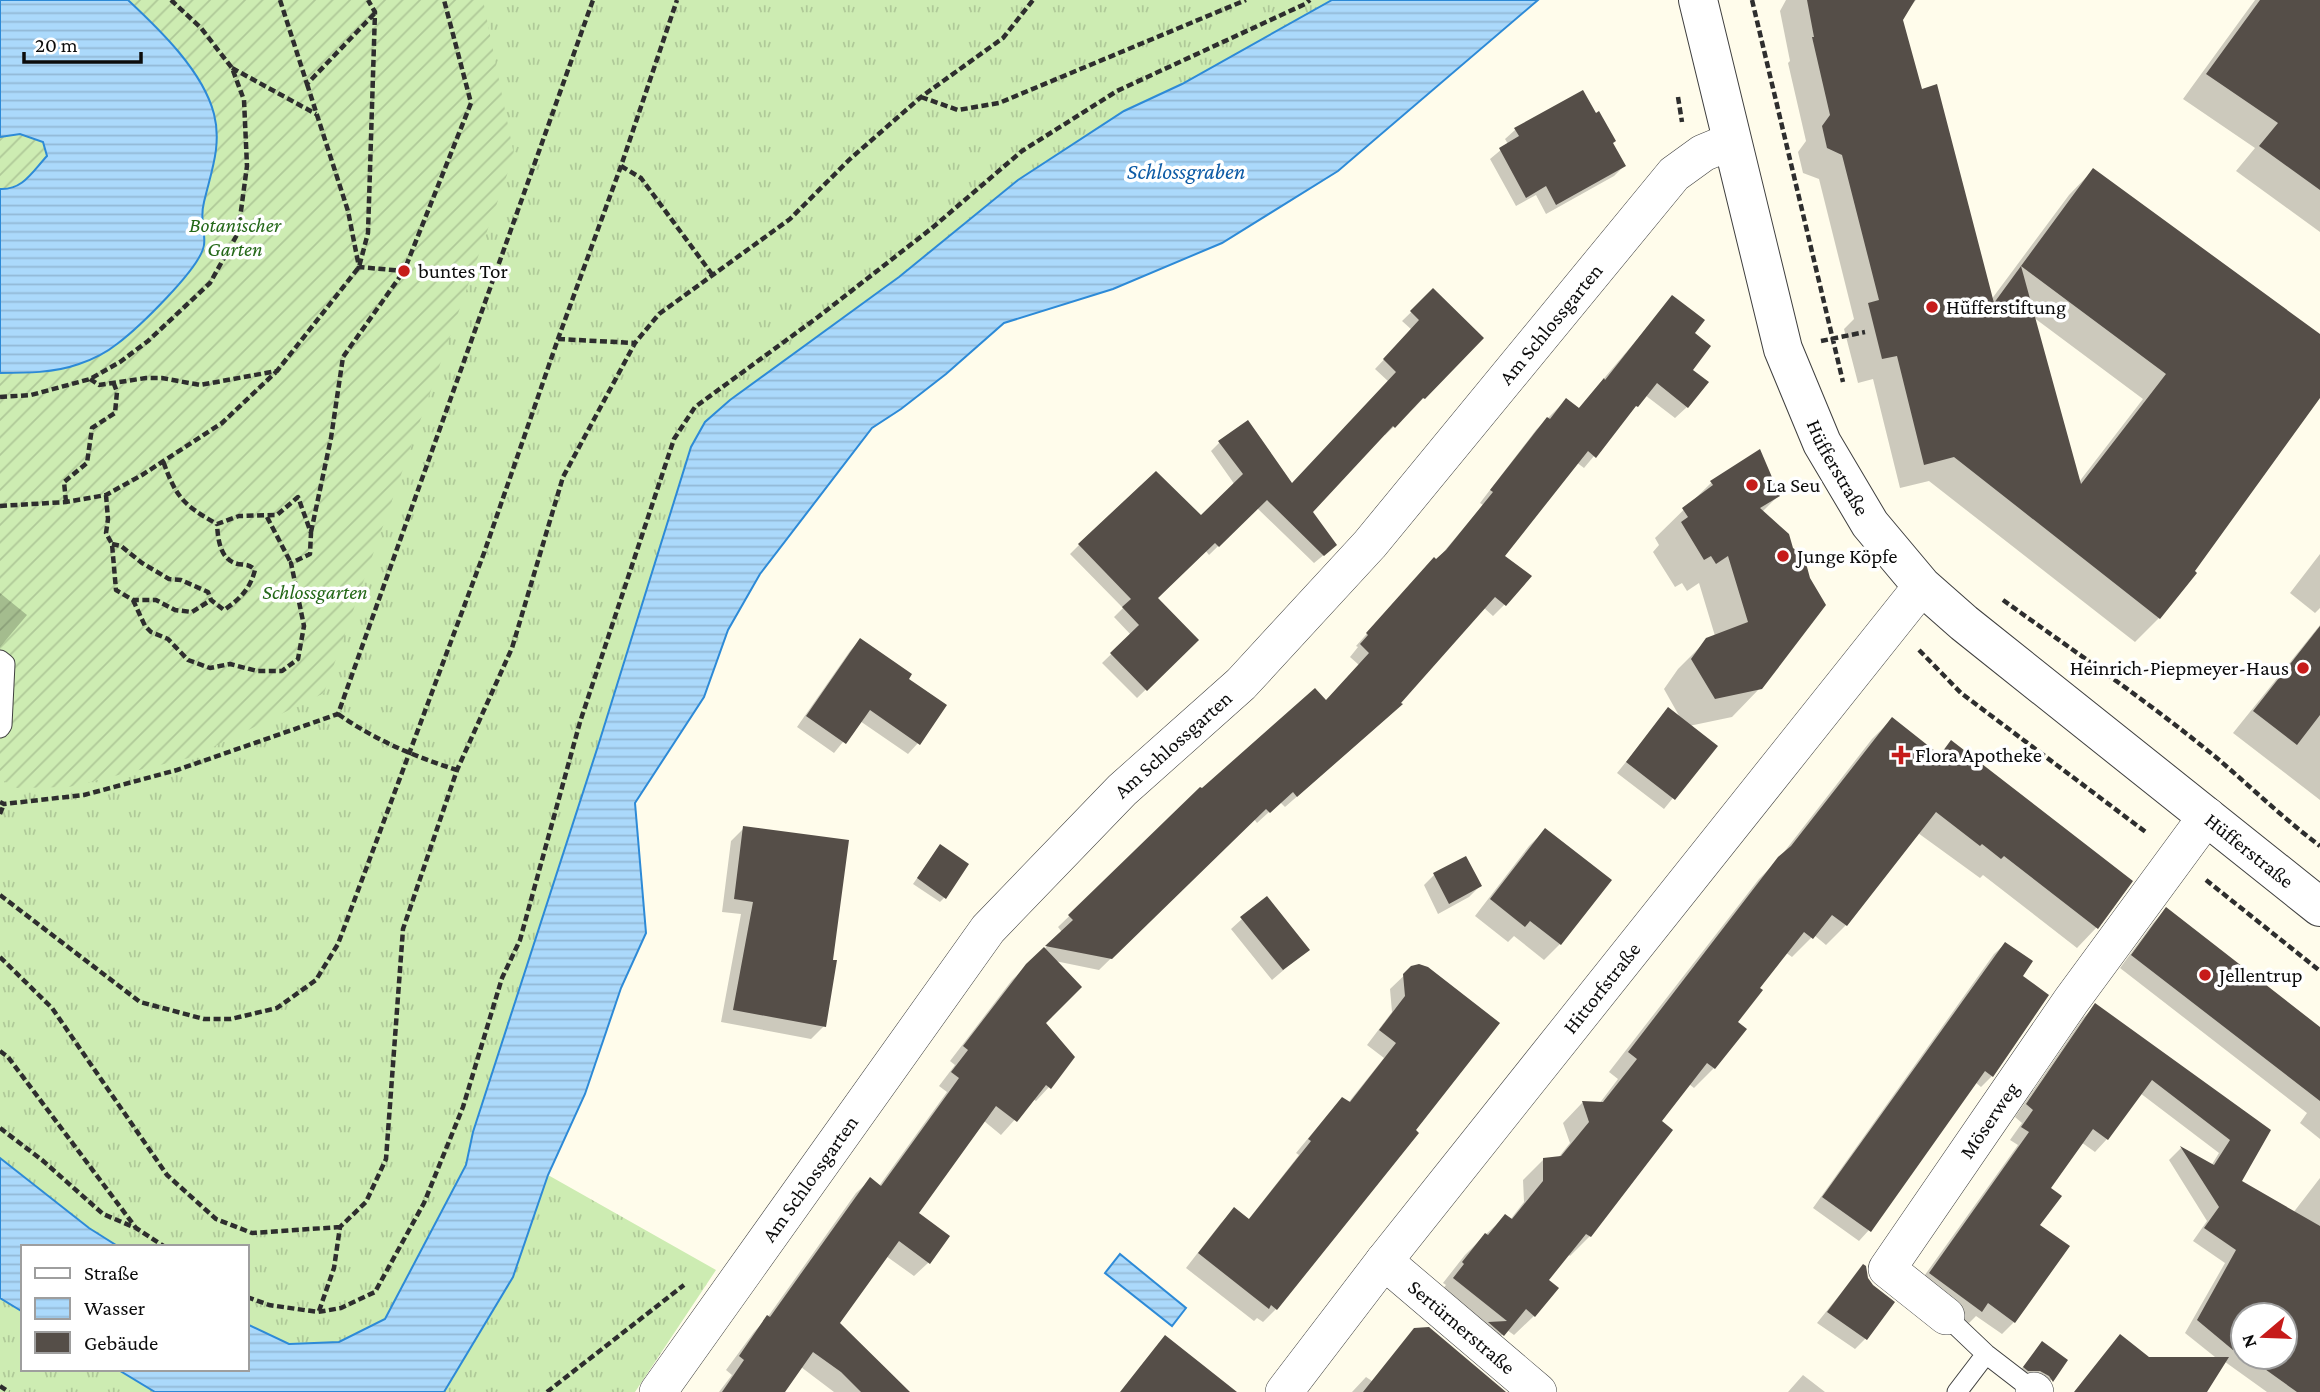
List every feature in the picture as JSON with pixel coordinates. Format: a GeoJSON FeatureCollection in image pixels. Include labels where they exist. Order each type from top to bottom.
{"type":"FeatureCollection","features":[{"type":"Feature","properties":{"kind":"street","name":"Hüfferstraße"},"geometry":{"type":"LineString","coordinates":[[1698,0],[1783,349],[1822,443],[1870,524],[1922,586],[1964,623],[2320,907]]}},
{"type":"Feature","properties":{"kind":"street","name":"Am Schlossgarten"},"geometry":{"type":"LineString","coordinates":[[658,1392],[988,929],[1122,790],[1241,684],[1370,544],[1674,174],[1703,153],[1732,141]]}},
{"type":"Feature","properties":{"kind":"street","name":"Hittorfstraße"},"geometry":{"type":"LineString","coordinates":[[1284,1392],[1384,1261],[1922,586]]}},
{"type":"Feature","properties":{"kind":"street","name":"Möserweg"},"geometry":{"type":"LineString","coordinates":[[1946,1316],[1887,1269],[2071,1001],[2207,816]]}},
{"type":"Feature","properties":{"kind":"street","name":"Sertürnerstraße"},"geometry":{"type":"LineString","coordinates":[[1384,1261],[1538,1392]]}},
{"type":"Feature","properties":{"kind":"lane"},"geometry":{"type":"LineString","coordinates":[[0,660],[5,664],[0,728]]}},
{"type":"Feature","properties":{"kind":"lane","name":"Möserweg"},"geometry":{"type":"LineString","coordinates":[[1946,1316],[1986,1353],[2035,1392]]}},
{"type":"Feature","properties":{"kind":"lane"},"geometry":{"type":"LineString","coordinates":[[1957,1392],[1986,1353]]}},
{"type":"Feature","properties":{"kind":"path"},"geometry":{"type":"LineString","coordinates":[[0,397],[31,395],[90,379],[138,348],[187,307],[210,283],[239,233],[247,166],[244,100],[232,68],[201,28],[171,0]]}},
{"type":"Feature","properties":{"kind":"path"},"geometry":{"type":"LineString","coordinates":[[280,0],[348,211],[359,267]]}},
{"type":"Feature","properties":{"kind":"path"},"geometry":{"type":"LineString","coordinates":[[0,506],[66,502],[106,495],[222,423],[277,371],[359,267],[368,233],[375,12],[368,0]]}},
{"type":"Feature","properties":{"kind":"path"},"geometry":{"type":"LineString","coordinates":[[291,563],[310,554],[311,533],[331,438],[343,357],[404,271],[471,103],[444,0]]}},
{"type":"Feature","properties":{"kind":"path"},"geometry":{"type":"LineString","coordinates":[[338,713],[593,0]]}},
{"type":"Feature","properties":{"kind":"path"},"geometry":{"type":"LineString","coordinates":[[0,894],[140,1002],[204,1019],[231,1019],[277,1008],[316,980],[338,944],[484,552],[677,0]]}},
{"type":"Feature","properties":{"kind":"path"},"geometry":{"type":"LineString","coordinates":[[318,1312],[334,1268],[340,1227],[366,1202],[386,1159],[403,929],[457,771],[512,648],[563,477],[635,343],[659,314],[714,277],[790,219],[850,159],[921,97],[1003,38],[1033,0]]}},
{"type":"Feature","properties":{"kind":"path"},"geometry":{"type":"LineString","coordinates":[[921,97],[958,110],[999,103],[1246,0]]}},
{"type":"Feature","properties":{"kind":"path"},"geometry":{"type":"LineString","coordinates":[[248,1297],[269,1306],[318,1312],[341,1308],[374,1292],[424,1203],[463,1107],[502,978],[520,940],[580,722],[674,439],[695,407],[829,309],[932,228],[1022,151],[1118,92],[1310,0]]}},
{"type":"Feature","properties":{"kind":"path"},"geometry":{"type":"LineString","coordinates":[[1752,0],[1843,383]]}},
{"type":"Feature","properties":{"kind":"path"},"geometry":{"type":"LineString","coordinates":[[307,84],[375,12]]}},
{"type":"Feature","properties":{"kind":"path"},"geometry":{"type":"LineString","coordinates":[[232,68],[316,114]]}},
{"type":"Feature","properties":{"kind":"path"},"geometry":{"type":"LineString","coordinates":[[621,166],[641,178],[714,277]]}},
{"type":"Feature","properties":{"kind":"path"},"geometry":{"type":"LineString","coordinates":[[359,267],[404,271]]}},
{"type":"Feature","properties":{"kind":"path"},"geometry":{"type":"LineString","coordinates":[[558,339],[635,343]]}},
{"type":"Feature","properties":{"kind":"path"},"geometry":{"type":"LineString","coordinates":[[90,379],[99,385],[146,378],[200,385],[277,371]]}},
{"type":"Feature","properties":{"kind":"path"},"geometry":{"type":"LineString","coordinates":[[66,502],[64,482],[87,463],[92,428],[115,413],[117,392],[114,384]]}},
{"type":"Feature","properties":{"kind":"path"},"geometry":{"type":"LineString","coordinates":[[163,461],[175,492],[198,514],[217,524],[239,516],[277,515],[298,497],[311,533]]}},
{"type":"Feature","properties":{"kind":"path"},"geometry":{"type":"LineString","coordinates":[[106,495],[106,533],[112,544],[116,590],[133,600],[156,600],[174,610],[192,612],[211,600]]}},
{"type":"Feature","properties":{"kind":"path"},"geometry":{"type":"LineString","coordinates":[[133,600],[145,626],[151,632],[168,639],[188,660],[210,668],[230,664],[257,671],[282,671],[298,659],[304,626],[291,563],[267,517]]}},
{"type":"Feature","properties":{"kind":"path"},"geometry":{"type":"LineString","coordinates":[[112,544],[121,546],[142,563],[169,579],[181,580],[208,592],[211,600],[224,610],[251,585],[255,570],[249,564],[234,563],[224,555],[218,539],[217,524]]}},
{"type":"Feature","properties":{"kind":"path"},"geometry":{"type":"LineString","coordinates":[[1994,592],[2217,758],[2320,846]]}},
{"type":"Feature","properties":{"kind":"path"},"geometry":{"type":"LineString","coordinates":[[338,713],[365,733],[409,755],[457,771]]}},
{"type":"Feature","properties":{"kind":"path"},"geometry":{"type":"LineString","coordinates":[[0,814],[2,803],[84,795],[177,769],[338,713]]}},
{"type":"Feature","properties":{"kind":"path"},"geometry":{"type":"LineString","coordinates":[[0,957],[52,1008],[167,1175],[216,1219],[252,1233],[340,1227]]}},
{"type":"Feature","properties":{"kind":"path"},"geometry":{"type":"LineString","coordinates":[[0,1051],[8,1057],[136,1228]]}},
{"type":"Feature","properties":{"kind":"path"},"geometry":{"type":"LineString","coordinates":[[0,1128],[42,1160],[103,1214],[136,1228],[162,1245]]}},
{"type":"Feature","properties":{"kind":"path"},"geometry":{"type":"LineString","coordinates":[[547,1392],[690,1280]]}},
{"type":"Feature","properties":{"kind":"path"},"geometry":{"type":"LineString","coordinates":[[0,1386],[2,1392]]}},
{"type":"Feature","properties":{"kind":"path"},"geometry":{"type":"LineString","coordinates":[[0,1386],[9,1392]]}},
{"type":"Feature","properties":{"kind":"green space","name":"Botanischer Garten"},"geometry":{"type":"Polygon","coordinates":[[[0,0],[483,0],[514,155],[324,693],[193,757],[69,787],[17,788],[0,779],[0,0]]]}},
{"type":"Feature","properties":{"kind":"green space","name":"Schlossgarten"},"geometry":{"type":"Polygon","coordinates":[[[128,0],[1332,0],[1182,84],[1124,111],[1018,180],[899,277],[730,400],[705,422],[691,447],[473,1132],[466,1165],[385,1319],[339,1342],[289,1344],[248,1324],[248,1245],[116,1245],[89,1228],[0,1158],[0,373],[128,0]]]}},
{"type":"Feature","properties":{"kind":"green space"},"geometry":{"type":"Polygon","coordinates":[[[548,1175],[716,1270],[635,1392],[444,1392],[513,1277],[548,1175]]]}},
{"type":"Feature","properties":{"kind":"green space"},"geometry":{"type":"Polygon","coordinates":[[[0,1298],[21,1311],[21,1371],[120,1371],[155,1392],[0,1392],[0,1298]]]}},
{"type":"Feature","properties":{"kind":"water"},"geometry":{"type":"Polygon","coordinates":[[[0,0],[128,0],[166,37],[190,67],[208,98],[216,125],[215,158],[203,209],[204,245],[192,268],[153,312],[113,347],[84,362],[50,371],[0,373],[0,189],[15,187],[21,183],[47,156],[43,142],[20,134],[0,137],[0,0]]]}},
{"type":"Feature","properties":{"kind":"water","name":"Schlossgraben"},"geometry":{"type":"Polygon","coordinates":[[[1332,0],[1538,0],[1338,171],[1222,243],[1113,289],[1004,323],[946,374],[872,428],[760,574],[728,630],[704,697],[635,803],[646,933],[621,988],[585,1094],[548,1175],[513,1277],[444,1392],[155,1392],[120,1371],[248,1371],[248,1324],[289,1344],[339,1342],[385,1319],[466,1165],[473,1132],[691,447],[705,422],[730,400],[899,277],[1018,180],[1124,111],[1182,84],[1332,0]]]}},
{"type":"Feature","properties":{"kind":"water"},"geometry":{"type":"Polygon","coordinates":[[[0,1158],[89,1228],[116,1245],[21,1245],[21,1311],[0,1298],[0,1158]]]}},
{"type":"Feature","properties":{"kind":"water"},"geometry":{"type":"Polygon","coordinates":[[[1120,1254],[1186,1308],[1172,1326],[1105,1273],[1120,1254]]]}},
{"type":"Feature","properties":{"kind":"building"},"geometry":{"type":"Polygon","coordinates":[[[1807,0],[1915,0],[1903,20],[1922,89],[1937,84],[1994,303],[2021,266],[2093,168],[2320,334],[2320,398],[2195,571],[2197,573],[2160,619],[1954,457],[1924,465],[1897,356],[1882,359],[1868,303],[1879,300],[1842,155],[1827,148],[1822,126],[1830,115],[1812,37],[1807,0]],[[2021,266],[2081,484],[2166,374],[2021,266]]]}},
{"type":"Feature","properties":{"kind":"building"},"geometry":{"type":"Polygon","coordinates":[[[2260,0],[2320,0],[2320,190],[2259,146],[2278,123],[2206,74],[2260,0]]]}},
{"type":"Feature","properties":{"kind":"building"},"geometry":{"type":"Polygon","coordinates":[[[1583,90],[1616,141],[1613,143],[1626,166],[1556,205],[1546,186],[1526,198],[1499,148],[1519,136],[1514,128],[1583,90]]]}},
{"type":"Feature","properties":{"kind":"building"},"geometry":{"type":"Polygon","coordinates":[[[1433,288],[1484,338],[1425,399],[1423,398],[1395,428],[1393,426],[1313,512],[1337,545],[1324,556],[1267,500],[1219,547],[1215,543],[1158,598],[1199,640],[1147,691],[1110,653],[1139,625],[1122,607],[1131,599],[1078,544],[1156,471],[1201,515],[1243,474],[1218,441],[1248,420],[1292,483],[1396,372],[1383,359],[1419,320],[1410,311],[1433,288]]]}},
{"type":"Feature","properties":{"kind":"building"},"geometry":{"type":"Polygon","coordinates":[[[1672,295],[1705,320],[1695,333],[1711,346],[1693,370],[1709,382],[1688,408],[1657,383],[1596,458],[1588,451],[1505,556],[1532,576],[1506,606],[1495,597],[1401,703],[1403,704],[1297,797],[1293,792],[1270,813],[1266,809],[1112,959],[1045,946],[1073,920],[1068,915],[1200,787],[1315,688],[1326,700],[1369,653],[1360,644],[1368,635],[1366,633],[1434,557],[1436,559],[1446,550],[1493,492],[1490,490],[1547,417],[1550,419],[1566,398],[1579,408],[1604,378],[1605,380],[1672,295]]]}},
{"type":"Feature","properties":{"kind":"building"},"geometry":{"type":"Polygon","coordinates":[[[1760,449],[1780,496],[1760,508],[1789,534],[1793,548],[1804,556],[1810,578],[1826,605],[1762,689],[1715,699],[1691,659],[1706,638],[1748,622],[1728,556],[1716,564],[1711,556],[1704,560],[1681,522],[1688,517],[1682,508],[1713,485],[1710,481],[1760,449]]]}},
{"type":"Feature","properties":{"kind":"building","name":"Heinrich-Piepmeyer-Haus"},"geometry":{"type":"Polygon","coordinates":[[[2320,626],[2320,715],[2297,745],[2253,711],[2320,626]]]}},
{"type":"Feature","properties":{"kind":"building"},"geometry":{"type":"Polygon","coordinates":[[[860,638],[912,674],[909,679],[947,705],[920,745],[870,710],[846,744],[806,716],[860,638]]]}},
{"type":"Feature","properties":{"kind":"building"},"geometry":{"type":"Polygon","coordinates":[[[1668,707],[1718,746],[1675,800],[1626,762],[1668,707]]]}},
{"type":"Feature","properties":{"kind":"building"},"geometry":{"type":"Polygon","coordinates":[[[1892,717],[1940,755],[1951,740],[2133,881],[2098,929],[2004,856],[2001,859],[1982,844],[1980,846],[1936,812],[1847,926],[1832,915],[1813,939],[1804,932],[1760,988],[1763,990],[1738,1022],[1747,1029],[1715,1069],[1707,1063],[1662,1121],[1673,1130],[1591,1237],[1586,1234],[1549,1280],[1559,1288],[1535,1317],[1526,1309],[1504,1336],[1488,1322],[1507,1321],[1453,1278],[1464,1264],[1462,1262],[1485,1233],[1488,1235],[1505,1214],[1512,1219],[1543,1181],[1543,1158],[1561,1156],[1589,1122],[1582,1101],[1603,1102],[1637,1059],[1628,1052],[1778,857],[1791,846],[1892,717]]]}},
{"type":"Feature","properties":{"kind":"building"},"geometry":{"type":"Polygon","coordinates":[[[743,826],[849,840],[833,960],[837,960],[826,1027],[733,1010],[753,902],[734,899],[743,826]]]}},
{"type":"Feature","properties":{"kind":"building"},"geometry":{"type":"Polygon","coordinates":[[[1545,828],[1612,880],[1561,945],[1530,921],[1525,927],[1490,899],[1545,828]]]}},
{"type":"Feature","properties":{"kind":"building"},"geometry":{"type":"Polygon","coordinates":[[[940,844],[969,864],[946,899],[917,878],[940,844]]]}},
{"type":"Feature","properties":{"kind":"building"},"geometry":{"type":"Polygon","coordinates":[[[1466,856],[1482,886],[1449,904],[1433,873],[1466,856]]]}},
{"type":"Feature","properties":{"kind":"building"},"geometry":{"type":"Polygon","coordinates":[[[1267,896],[1310,950],[1283,970],[1240,917],[1267,896]]]}},
{"type":"Feature","properties":{"kind":"building","name":"Jellentrup"},"geometry":{"type":"Polygon","coordinates":[[[2166,907],[2320,1027],[2320,1101],[2131,955],[2166,907]]]}},
{"type":"Feature","properties":{"kind":"building"},"geometry":{"type":"Polygon","coordinates":[[[2005,942],[2033,961],[2023,976],[2049,995],[1993,1077],[1985,1071],[1871,1232],[1822,1197],[2005,942]]]}},
{"type":"Feature","properties":{"kind":"building"},"geometry":{"type":"Polygon","coordinates":[[[1044,947],[1082,987],[1046,1023],[1075,1057],[1051,1089],[1046,1085],[1017,1122],[996,1106],[919,1213],[950,1236],[930,1264],[899,1241],[840,1323],[910,1392],[861,1392],[841,1372],[813,1352],[785,1392],[722,1392],[744,1360],[739,1356],[767,1315],[770,1317],[870,1177],[881,1186],[959,1078],[951,1072],[968,1050],[963,1046],[1026,964],[1044,947]]]}},
{"type":"Feature","properties":{"kind":"building"},"geometry":{"type":"Polygon","coordinates":[[[1419,964],[1428,967],[1500,1023],[1416,1130],[1419,1133],[1277,1310],[1271,1305],[1269,1309],[1198,1253],[1234,1207],[1249,1219],[1342,1097],[1350,1102],[1396,1043],[1379,1030],[1405,996],[1403,974],[1411,966],[1419,964]]]}},
{"type":"Feature","properties":{"kind":"building"},"geometry":{"type":"Polygon","coordinates":[[[2095,1003],[2271,1130],[2242,1181],[2320,1226],[2320,1392],[2297,1392],[2268,1371],[2299,1371],[2299,1301],[2229,1301],[2229,1347],[2197,1320],[2236,1250],[2204,1228],[2219,1207],[2180,1146],[2214,1165],[2230,1140],[2152,1080],[2108,1140],[2093,1129],[2051,1188],[2062,1196],[2040,1225],[2070,1246],[2015,1323],[1988,1303],[1982,1312],[1929,1273],[2029,1132],[2021,1127],[2033,1110],[2026,1104],[2095,1003]]]}},
{"type":"Feature","properties":{"kind":"building"},"geometry":{"type":"Polygon","coordinates":[[[1863,1264],[1873,1285],[1895,1302],[1867,1340],[1827,1312],[1863,1264]]]}},
{"type":"Feature","properties":{"kind":"building"},"geometry":{"type":"Polygon","coordinates":[[[1429,1327],[1506,1392],[1363,1392],[1414,1328],[1429,1327]]]}},
{"type":"Feature","properties":{"kind":"building"},"geometry":{"type":"Polygon","coordinates":[[[2120,1334],[2149,1357],[2229,1357],[2207,1392],[2074,1392],[2120,1334]]]}},
{"type":"Feature","properties":{"kind":"building"},"geometry":{"type":"Polygon","coordinates":[[[1165,1335],[1237,1392],[1120,1392],[1165,1335]]]}},
{"type":"Feature","properties":{"kind":"building"},"geometry":{"type":"Polygon","coordinates":[[[2042,1341],[2068,1360],[2053,1382],[2040,1371],[2028,1371],[2023,1367],[2042,1341]]]}},
{"type":"Feature","properties":{"kind":"place","name":"buntes Tor"},"geometry":{"type":"Point","coordinates":[404,271]}},
{"type":"Feature","properties":{"kind":"place","name":"Hüfferstiftung"},"geometry":{"type":"Point","coordinates":[1932,307]}},
{"type":"Feature","properties":{"kind":"place","name":"La Seu"},"geometry":{"type":"Point","coordinates":[1752,485]}},
{"type":"Feature","properties":{"kind":"place","name":"Junge Köpfe"},"geometry":{"type":"Point","coordinates":[1783,556]}},
{"type":"Feature","properties":{"kind":"place","name":"Heinrich-Piepmeyer-Haus"},"geometry":{"type":"Point","coordinates":[2303,668]}},
{"type":"Feature","properties":{"kind":"place","name":"Flora Apotheke"},"geometry":{"type":"Point","coordinates":[1901,755]}},
{"type":"Feature","properties":{"kind":"place","name":"Jellentrup"},"geometry":{"type":"Point","coordinates":[2205,975]}}]}
